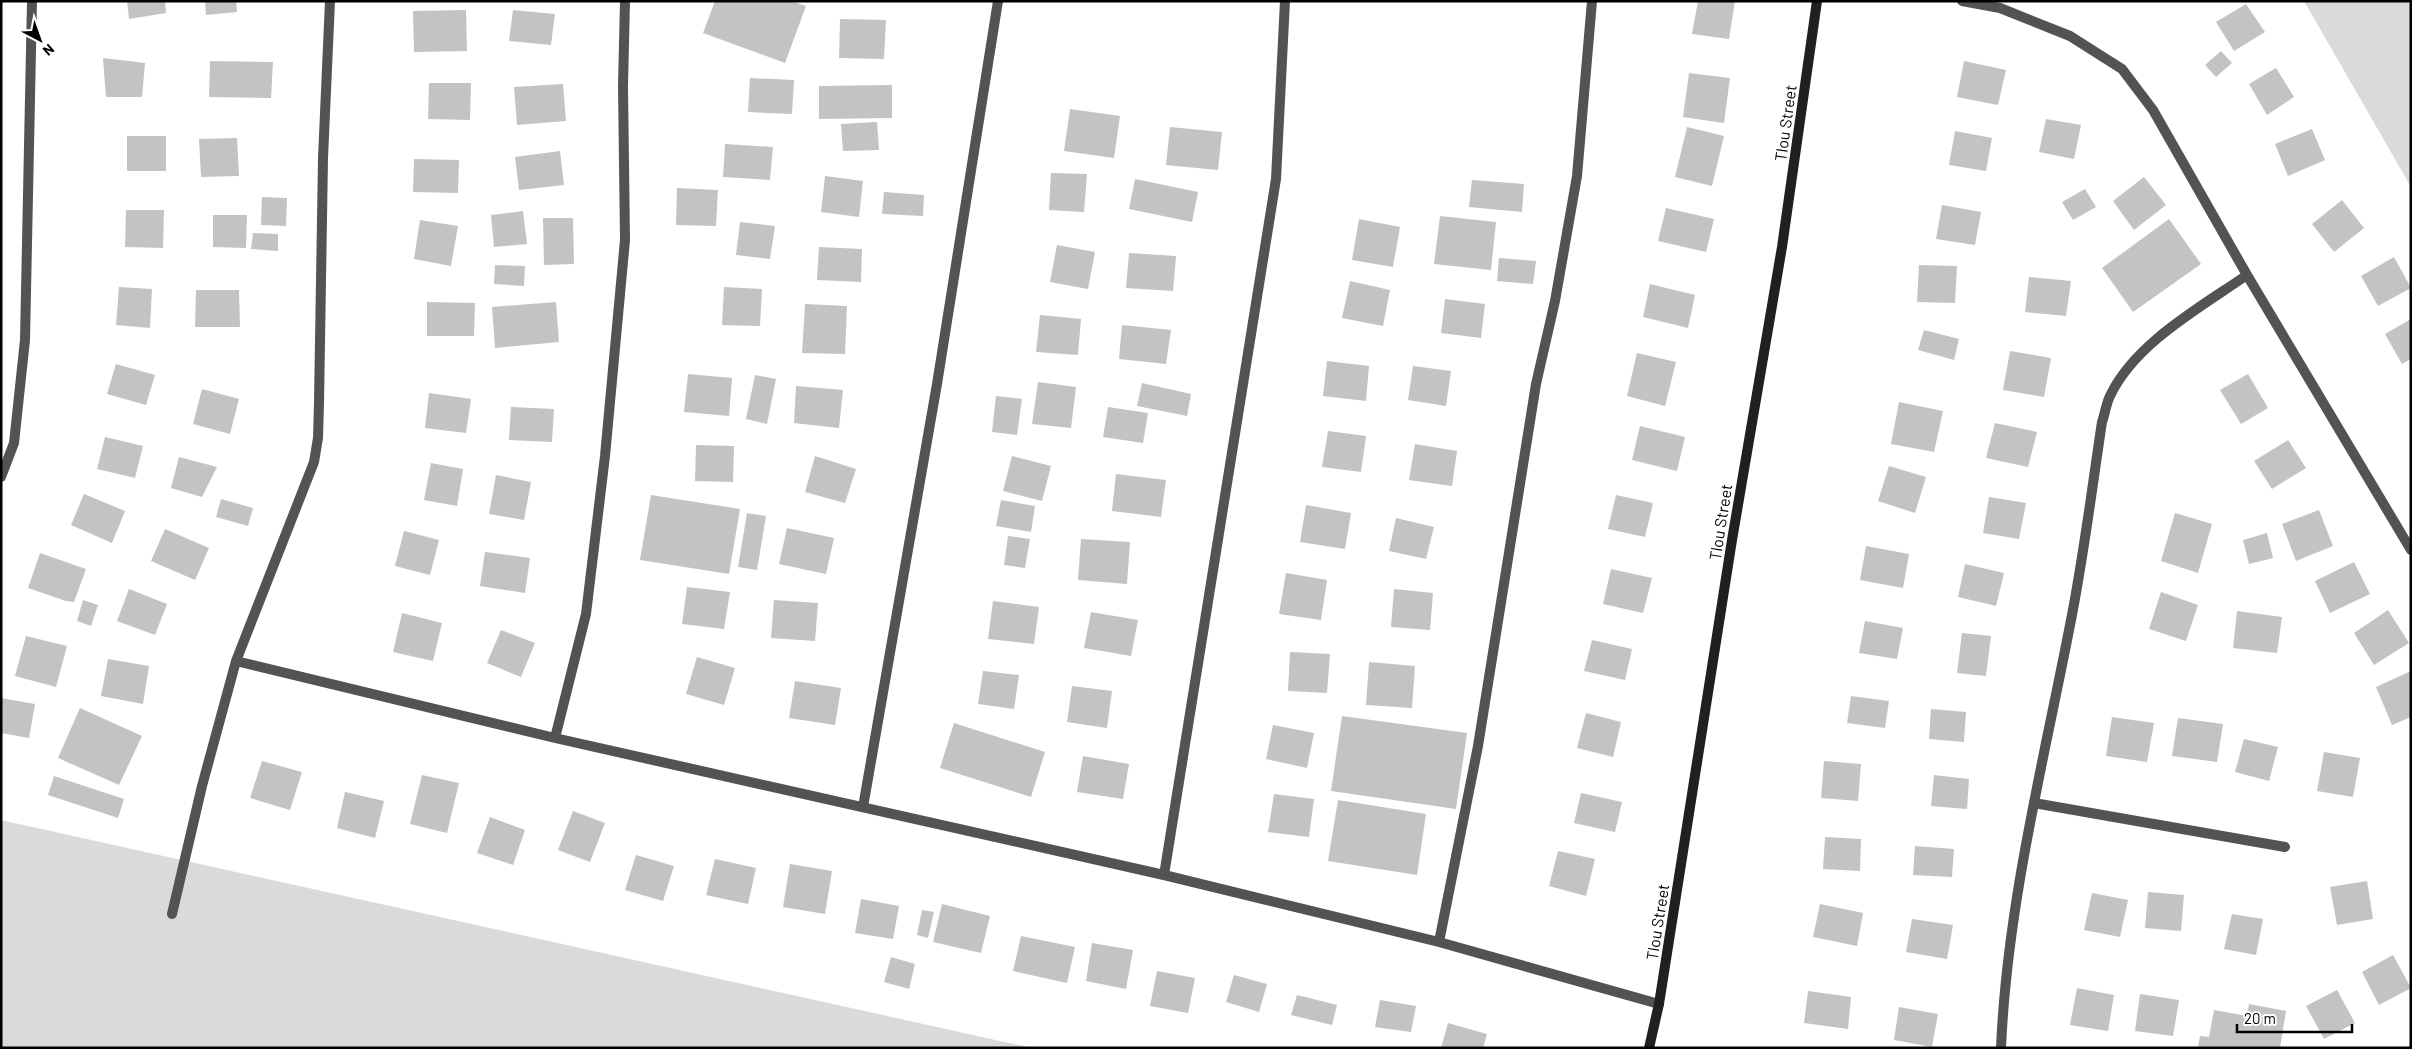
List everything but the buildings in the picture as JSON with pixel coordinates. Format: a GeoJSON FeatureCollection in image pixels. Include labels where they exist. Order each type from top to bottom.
{"type":"FeatureCollection","features":[{"type":"Feature","properties":{"kind":"street"},"geometry":{"type":"LineString","coordinates":[[1,477],[14,443],[25,340],[32,1]]}},
{"type":"Feature","properties":{"kind":"street"},"geometry":{"type":"LineString","coordinates":[[172,914],[202,786],[236,661],[314,462],[318,438],[323,158],[330,1]]}},
{"type":"Feature","properties":{"kind":"street"},"geometry":{"type":"LineString","coordinates":[[555,738],[586,614],[605,456],[625,240],[623,86],[625,1]]}},
{"type":"Feature","properties":{"kind":"street"},"geometry":{"type":"LineString","coordinates":[[863,807],[935,394],[998,1]]}},
{"type":"Feature","properties":{"kind":"street"},"geometry":{"type":"LineString","coordinates":[[1164,875],[1276,179],[1285,1]]}},
{"type":"Feature","properties":{"kind":"street"},"geometry":{"type":"LineString","coordinates":[[1439,942],[1478,746],[1536,384],[1555,301],[1577,176],[1592,1]]}},
{"type":"Feature","properties":{"kind":"street","name":"Tlou Street"},"geometry":{"type":"LineString","coordinates":[[1649,1048],[1659,1004],[1732,540],[1782,248],[1817,1]]}},
{"type":"Feature","properties":{"kind":"street"},"geometry":{"type":"LineString","coordinates":[[1962,1],[2000,8],[2070,36],[2122,69],[2153,110],[2247,275],[2411,550]]}},
{"type":"Feature","properties":{"kind":"street"},"geometry":{"type":"LineString","coordinates":[[2001,1048],[2002,1010],[2034,803],[2072,618],[2102,422],[2109,396],[2126,370],[2148,348],[2182,319],[2247,275]]}},
{"type":"Feature","properties":{"kind":"street"},"geometry":{"type":"LineString","coordinates":[[236,661],[555,738],[1164,875],[1439,942],[1659,1004]]}},
{"type":"Feature","properties":{"kind":"street"},"geometry":{"type":"LineString","coordinates":[[2034,803],[2284,848]]}},
{"type":"Feature","properties":{"kind":"shaded area"},"geometry":{"type":"Polygon","coordinates":[[[2304,1],[2411,1],[2411,187],[2304,1]]]}},
{"type":"Feature","properties":{"kind":"shaded area"},"geometry":{"type":"Polygon","coordinates":[[[1,820],[1032,1048],[1,1048],[1,820]]]}}]}
